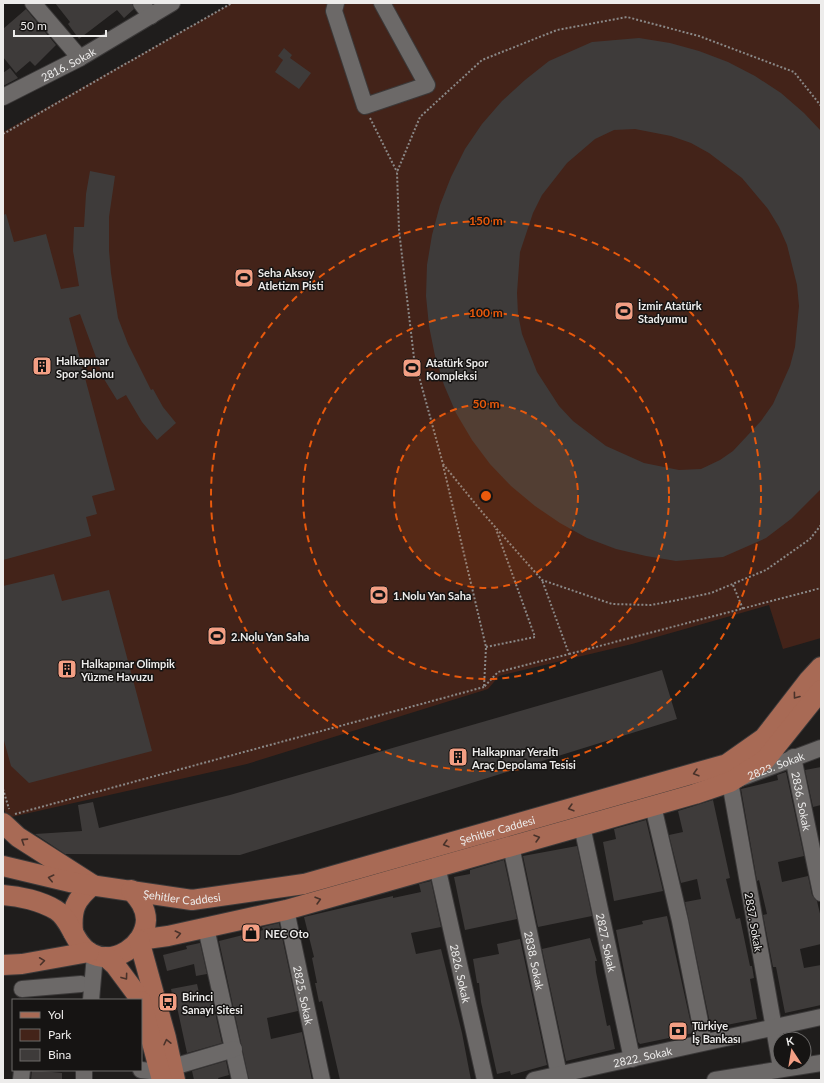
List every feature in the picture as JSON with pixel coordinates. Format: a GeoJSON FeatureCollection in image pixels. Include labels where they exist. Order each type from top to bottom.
{"type":"FeatureCollection","features":[{"type":"Feature","properties":{"kind":"main road","name":"Şehitler Caddesi"},"geometry":{"type":"LineString","coordinates":[[6,877],[70,882],[192,900],[304,884],[727,764],[764,738],[808,680],[821,667]]}},
{"type":"Feature","properties":{"kind":"main road","name":"Şehitler Caddesi"},"geometry":{"type":"LineString","coordinates":[[139,940],[168,936],[286,910],[653,806],[730,782],[765,760],[821,690]]}},
{"type":"Feature","properties":{"kind":"main road"},"geometry":{"type":"LineString","coordinates":[[3,823],[18,837],[93,885],[82,893],[75,905],[72,919],[73,932]]}},
{"type":"Feature","properties":{"kind":"main road","name":"Şehitler Caddesi"},"geometry":{"type":"LineString","coordinates":[[6,877],[56,910],[65,920],[79,944],[115,965],[140,999]]}},
{"type":"Feature","properties":{"kind":"main road","name":"Şehitler Caddesi"},"geometry":{"type":"LineString","coordinates":[[131,890],[139,898],[144,908],[146,919],[144,930],[139,940]]}},
{"type":"Feature","properties":{"kind":"main road"},"geometry":{"type":"LineString","coordinates":[[12,965],[97,955],[119,955],[130,949],[139,940]]}},
{"type":"Feature","properties":{"kind":"main road"},"geometry":{"type":"LineString","coordinates":[[139,940],[162,1074]]}},
{"type":"Feature","properties":{"kind":"main road"},"geometry":{"type":"LineString","coordinates":[[142,1004],[162,1074]]}},
{"type":"Feature","properties":{"kind":"street"},"geometry":{"type":"LineString","coordinates":[[33,3],[80,58]]}},
{"type":"Feature","properties":{"kind":"street"},"geometry":{"type":"LineString","coordinates":[[141,3],[151,16]]}},
{"type":"Feature","properties":{"kind":"street","name":"2816. Sokak"},"geometry":{"type":"LineString","coordinates":[[4,96],[80,58],[172,3]]}},
{"type":"Feature","properties":{"kind":"street"},"geometry":{"type":"LineString","coordinates":[[336,3],[334,11],[365,106],[427,85],[382,3]]}},
{"type":"Feature","properties":{"kind":"street","name":"2823. Sokak"},"geometry":{"type":"LineString","coordinates":[[730,782],[793,757],[821,748]]}},
{"type":"Feature","properties":{"kind":"street","name":"2836. Sokak"},"geometry":{"type":"LineString","coordinates":[[793,757],[821,893]]}},
{"type":"Feature","properties":{"kind":"street","name":"2837. Sokak"},"geometry":{"type":"LineString","coordinates":[[730,782],[773,1031]]}},
{"type":"Feature","properties":{"kind":"street"},"geometry":{"type":"LineString","coordinates":[[653,806],[680,921],[704,1042]]}},
{"type":"Feature","properties":{"kind":"street","name":"2827. Sokak"},"geometry":{"type":"LineString","coordinates":[[582,826],[632,1059]]}},
{"type":"Feature","properties":{"kind":"street","name":"2838. Sokak"},"geometry":{"type":"LineString","coordinates":[[511,846],[560,1075]]}},
{"type":"Feature","properties":{"kind":"street","name":"2826. Sokak"},"geometry":{"type":"LineString","coordinates":[[437,866],[484,1080]]}},
{"type":"Feature","properties":{"kind":"street","name":"2825. Sokak"},"geometry":{"type":"LineString","coordinates":[[286,910],[322,1080]]}},
{"type":"Feature","properties":{"kind":"street"},"geometry":{"type":"LineString","coordinates":[[206,928],[240,1080]]}},
{"type":"Feature","properties":{"kind":"street"},"geometry":{"type":"LineString","coordinates":[[91,999],[97,955]]}},
{"type":"Feature","properties":{"kind":"street"},"geometry":{"type":"LineString","coordinates":[[12,965],[22,994],[81,984]]}},
{"type":"Feature","properties":{"kind":"street","name":"2822. Sokak"},"geometry":{"type":"LineString","coordinates":[[534,1080],[821,1017]]}},
{"type":"Feature","properties":{"kind":"street"},"geometry":{"type":"LineString","coordinates":[[162,1074],[234,1049]]}},
{"type":"Feature","properties":{"kind":"street"},"geometry":{"type":"LineString","coordinates":[[715,1080],[772,1070]]}},
{"type":"Feature","properties":{"kind":"path"},"geometry":{"type":"LineString","coordinates":[[3,134],[232,3]]}},
{"type":"Feature","properties":{"kind":"path"},"geometry":{"type":"LineString","coordinates":[[397,172],[420,117],[482,60],[556,30],[626,17],[699,36],[794,72],[821,106]]}},
{"type":"Feature","properties":{"kind":"path"},"geometry":{"type":"LineString","coordinates":[[365,106],[397,172],[399,230],[414,358],[443,464],[486,647],[484,687]]}},
{"type":"Feature","properties":{"kind":"path"},"geometry":{"type":"LineString","coordinates":[[443,464],[495,527],[542,580],[569,654]]}},
{"type":"Feature","properties":{"kind":"path"},"geometry":{"type":"LineString","coordinates":[[542,580],[612,604],[651,605],[673,601],[711,593],[766,570],[810,539],[821,525]]}},
{"type":"Feature","properties":{"kind":"path"},"geometry":{"type":"LineString","coordinates":[[486,647],[535,637],[495,527]]}},
{"type":"Feature","properties":{"kind":"path"},"geometry":{"type":"LineString","coordinates":[[733,585],[743,610]]}},
{"type":"Feature","properties":{"kind":"path"},"geometry":{"type":"LineString","coordinates":[[3,789],[11,815],[484,687],[498,672],[743,610],[821,588]]}},
{"type":"Feature","properties":{"kind":"green space","name":"Atatürk Spor Kompleksi"},"geometry":{"type":"Polygon","coordinates":[[[232,3],[821,3],[821,638],[783,649],[769,605],[632,644],[499,676],[488,689],[247,764],[7,818],[3,805],[3,132],[232,3]]]}},
{"type":"Feature","properties":{"kind":"building"},"geometry":{"type":"Polygon","coordinates":[[[55,3],[132,3],[134,9],[124,18],[117,10],[79,39],[68,24],[70,22],[55,3]]]}},
{"type":"Feature","properties":{"kind":"building"},"geometry":{"type":"Polygon","coordinates":[[[26,9],[56,45],[35,66],[30,61],[16,73],[3,57],[3,29],[26,9]]]}},
{"type":"Feature","properties":{"kind":"building"},"geometry":{"type":"Polygon","coordinates":[[[639,38],[670,43],[699,51],[728,62],[755,76],[781,93],[804,113],[821,131],[821,489],[791,519],[766,538],[723,557],[676,561],[616,549],[587,538],[560,523],[535,506],[511,486],[490,464],[472,440],[456,413],[444,385],[435,356],[429,326],[426,296],[427,265],[432,235],[440,205],[451,177],[465,149],[482,124],[502,101],[525,80],[549,61],[592,42],[639,38]],[[635,129],[614,130],[595,139],[567,163],[542,195],[533,213],[520,252],[517,293],[518,314],[522,334],[537,372],[559,406],[573,421],[606,446],[644,463],[679,470],[701,469],[720,460],[733,451],[761,421],[773,404],[790,366],[795,347],[799,306],[797,285],[787,245],[779,227],[768,209],[742,178],[709,153],[691,143],[671,136],[635,129]]]}},
{"type":"Feature","properties":{"kind":"building"},"geometry":{"type":"Polygon","coordinates":[[[284,48],[292,55],[290,58],[311,73],[299,89],[275,72],[283,60],[278,56],[284,48]]]}},
{"type":"Feature","properties":{"kind":"building"},"geometry":{"type":"Polygon","coordinates":[[[10,68],[18,78],[3,86],[3,73],[10,68]]]}},
{"type":"Feature","properties":{"kind":"building","name":"Halkapınar Spor Salonu"},"geometry":{"type":"Polygon","coordinates":[[[90,171],[115,176],[109,217],[109,250],[118,318],[128,344],[151,390],[153,389],[163,407],[176,423],[157,440],[142,422],[126,395],[117,400],[104,379],[80,314],[69,318],[115,490],[92,496],[97,514],[86,517],[91,536],[3,560],[3,215],[6,214],[14,242],[46,234],[61,289],[79,286],[73,251],[74,227],[84,227],[86,194],[90,171]]]}},
{"type":"Feature","properties":{"kind":"building","name":"Halkapınar Olimpik Yüzme Havuzu"},"geometry":{"type":"Polygon","coordinates":[[[54,574],[62,601],[109,590],[152,751],[29,783],[11,766],[3,737],[3,586],[54,574]]]}},
{"type":"Feature","properties":{"kind":"building","name":"Halkapınar Yeraltı Araç Depolama Tesisi"},"geometry":{"type":"Polygon","coordinates":[[[662,670],[677,719],[240,855],[65,854],[35,834],[82,831],[78,805],[93,802],[99,828],[230,795],[662,670]]]}},
{"type":"Feature","properties":{"kind":"building"},"geometry":{"type":"Polygon","coordinates":[[[821,767],[821,805],[813,807],[805,770],[821,767]]]}},
{"type":"Feature","properties":{"kind":"building"},"geometry":{"type":"Polygon","coordinates":[[[786,772],[804,856],[778,862],[782,882],[808,876],[812,895],[817,901],[821,918],[821,944],[800,949],[804,968],[821,965],[821,1005],[785,1013],[776,967],[773,967],[763,915],[767,914],[759,880],[757,881],[741,789],[778,780],[777,775],[786,772]]]}},
{"type":"Feature","properties":{"kind":"building"},"geometry":{"type":"Polygon","coordinates":[[[713,800],[730,878],[726,879],[736,919],[740,918],[750,966],[752,966],[754,978],[750,979],[757,1019],[711,1028],[685,902],[701,899],[697,879],[681,883],[669,835],[683,832],[678,811],[713,800]]]}},
{"type":"Feature","properties":{"kind":"building"},"geometry":{"type":"Polygon","coordinates":[[[646,820],[663,891],[614,901],[603,842],[616,839],[614,829],[646,820]]]}},
{"type":"Feature","properties":{"kind":"building"},"geometry":{"type":"Polygon","coordinates":[[[577,846],[592,916],[538,927],[523,856],[577,846]]]}},
{"type":"Feature","properties":{"kind":"building"},"geometry":{"type":"Polygon","coordinates":[[[504,860],[517,919],[465,930],[454,877],[470,874],[470,870],[504,860]]]}},
{"type":"Feature","properties":{"kind":"building"},"geometry":{"type":"Polygon","coordinates":[[[431,881],[441,927],[411,933],[416,954],[441,949],[462,1033],[471,1080],[340,1080],[322,1001],[319,1002],[312,958],[314,957],[304,917],[393,896],[393,898],[421,892],[419,884],[431,881]]]}},
{"type":"Feature","properties":{"kind":"building"},"geometry":{"type":"Polygon","coordinates":[[[667,916],[693,1033],[640,1044],[638,1042],[616,930],[643,924],[642,921],[667,916]]]}},
{"type":"Feature","properties":{"kind":"building"},"geometry":{"type":"Polygon","coordinates":[[[279,923],[298,1011],[267,1018],[271,1039],[302,1032],[312,1080],[249,1080],[219,941],[263,930],[262,927],[279,923]]]}},
{"type":"Feature","properties":{"kind":"building"},"geometry":{"type":"Polygon","coordinates":[[[590,938],[597,961],[595,961],[596,972],[607,1026],[610,1025],[615,1049],[566,1061],[542,949],[590,938]]]}},
{"type":"Feature","properties":{"kind":"building"},"geometry":{"type":"Polygon","coordinates":[[[520,939],[547,1065],[511,1075],[510,1071],[497,1074],[473,959],[499,954],[497,944],[520,939]]]}},
{"type":"Feature","properties":{"kind":"building"},"geometry":{"type":"Polygon","coordinates":[[[200,943],[207,974],[196,976],[194,964],[167,971],[163,955],[187,949],[186,946],[200,943]]]}},
{"type":"Feature","properties":{"kind":"building"},"geometry":{"type":"Polygon","coordinates":[[[197,984],[201,1001],[212,999],[222,1043],[187,1053],[177,1007],[174,1006],[171,989],[197,984]]]}},
{"type":"Feature","properties":{"kind":"building"},"geometry":{"type":"Polygon","coordinates":[[[226,1061],[229,1075],[218,1078],[219,1080],[194,1080],[192,1071],[226,1061]]]}},
{"type":"Feature","properties":{"kind":"building"},"geometry":{"type":"Polygon","coordinates":[[[32,1071],[62,1073],[62,1080],[31,1080],[32,1071]]]}},
{"type":"Feature","properties":{"kind":"place","name":"Seha Aksoy Atletizm Pisti"},"geometry":{"type":"Point","coordinates":[244,278]}},
{"type":"Feature","properties":{"kind":"place","name":"İzmir Atatürk Stadyumu"},"geometry":{"type":"Point","coordinates":[624,311]}},
{"type":"Feature","properties":{"kind":"place","name":"Halkapınar Spor Salonu"},"geometry":{"type":"Point","coordinates":[42,366]}},
{"type":"Feature","properties":{"kind":"place","name":"Atatürk Spor Kompleksi"},"geometry":{"type":"Point","coordinates":[412,368]}},
{"type":"Feature","properties":{"kind":"place","name":"1.Nolu Yan Saha"},"geometry":{"type":"Point","coordinates":[379,595]}},
{"type":"Feature","properties":{"kind":"place","name":"2.Nolu Yan Saha"},"geometry":{"type":"Point","coordinates":[217,636]}},
{"type":"Feature","properties":{"kind":"place","name":"Halkapınar Olimpik Yüzme Havuzu"},"geometry":{"type":"Point","coordinates":[67,669]}},
{"type":"Feature","properties":{"kind":"place","name":"Halkapınar Yeraltı Araç Depolama Tesisi"},"geometry":{"type":"Point","coordinates":[458,757]}},
{"type":"Feature","properties":{"kind":"place","name":"NEC Oto"},"geometry":{"type":"Point","coordinates":[251,933]}},
{"type":"Feature","properties":{"kind":"place","name":"Birinci Sanayi Sitesi"},"geometry":{"type":"Point","coordinates":[168,1002]}},
{"type":"Feature","properties":{"kind":"place","name":"Türkiye İş Bankası"},"geometry":{"type":"Point","coordinates":[678,1031]}}]}
